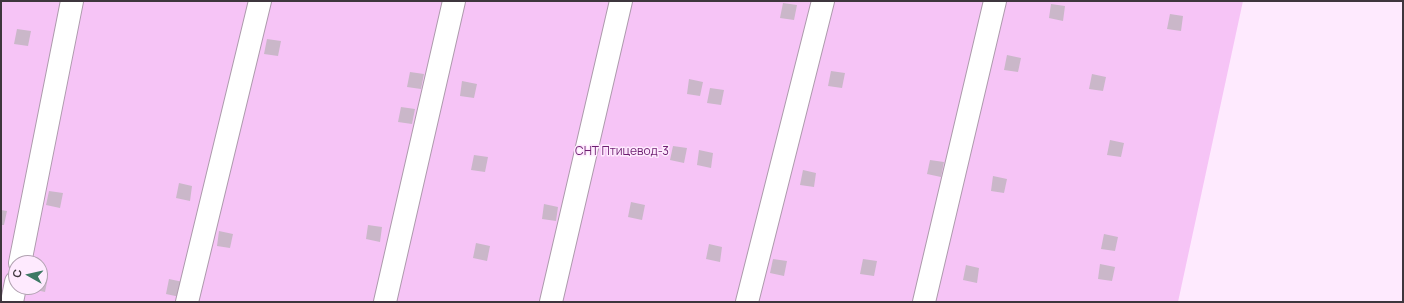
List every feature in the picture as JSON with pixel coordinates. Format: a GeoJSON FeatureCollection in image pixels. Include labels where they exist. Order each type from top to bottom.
{"type":"FeatureCollection","features":[{"type":"Feature","properties":{"kind":"lane"},"geometry":{"type":"LineString","coordinates":[[22,255],[72,1]]}},
{"type":"Feature","properties":{"kind":"lane"},"geometry":{"type":"LineString","coordinates":[[187,302],[260,1]]}},
{"type":"Feature","properties":{"kind":"lane"},"geometry":{"type":"LineString","coordinates":[[385,302],[454,1]]}},
{"type":"Feature","properties":{"kind":"lane"},"geometry":{"type":"LineString","coordinates":[[551,302],[620,1]]}},
{"type":"Feature","properties":{"kind":"lane"},"geometry":{"type":"LineString","coordinates":[[747,302],[823,1]]}},
{"type":"Feature","properties":{"kind":"lane"},"geometry":{"type":"LineString","coordinates":[[924,302],[995,1]]}},
{"type":"Feature","properties":{"kind":"green space","name":"СНТ Птицевод-3"},"geometry":{"type":"Polygon","coordinates":[[[1,1],[1243,1],[1178,302],[1,302],[1,1]]]}},
{"type":"Feature","properties":{"kind":"building"},"geometry":{"type":"Polygon","coordinates":[[[783,3],[797,5],[794,20],[780,18],[783,3]]]}},
{"type":"Feature","properties":{"kind":"building"},"geometry":{"type":"Polygon","coordinates":[[[1051,4],[1065,6],[1063,21],[1049,18],[1051,4]]]}},
{"type":"Feature","properties":{"kind":"building"},"geometry":{"type":"Polygon","coordinates":[[[1170,14],[1183,16],[1181,31],[1167,29],[1170,14]]]}},
{"type":"Feature","properties":{"kind":"building"},"geometry":{"type":"Polygon","coordinates":[[[17,29],[31,31],[28,46],[14,44],[17,29]]]}},
{"type":"Feature","properties":{"kind":"building"},"geometry":{"type":"Polygon","coordinates":[[[267,39],[281,41],[278,56],[264,54],[267,39]]]}},
{"type":"Feature","properties":{"kind":"building"},"geometry":{"type":"Polygon","coordinates":[[[1007,55],[1021,58],[1018,72],[1004,70],[1007,55]]]}},
{"type":"Feature","properties":{"kind":"building"},"geometry":{"type":"Polygon","coordinates":[[[831,71],[845,73],[842,88],[828,86],[831,71]]]}},
{"type":"Feature","properties":{"kind":"building"},"geometry":{"type":"Polygon","coordinates":[[[410,72],[424,74],[421,89],[407,87],[410,72]]]}},
{"type":"Feature","properties":{"kind":"building"},"geometry":{"type":"Polygon","coordinates":[[[1092,74],[1106,77],[1103,91],[1089,89],[1092,74]]]}},
{"type":"Feature","properties":{"kind":"building"},"geometry":{"type":"Polygon","coordinates":[[[689,79],[703,82],[700,96],[687,94],[689,79]]]}},
{"type":"Feature","properties":{"kind":"building"},"geometry":{"type":"Polygon","coordinates":[[[462,81],[477,84],[474,98],[460,96],[462,81]]]}},
{"type":"Feature","properties":{"kind":"building"},"geometry":{"type":"Polygon","coordinates":[[[710,88],[724,90],[721,105],[707,103],[710,88]]]}},
{"type":"Feature","properties":{"kind":"building"},"geometry":{"type":"Polygon","coordinates":[[[401,107],[415,109],[412,124],[398,122],[401,107]]]}},
{"type":"Feature","properties":{"kind":"building"},"geometry":{"type":"Polygon","coordinates":[[[1110,140],[1124,143],[1121,157],[1107,155],[1110,140]]]}},
{"type":"Feature","properties":{"kind":"building"},"geometry":{"type":"Polygon","coordinates":[[[673,146],[687,148],[684,163],[670,160],[673,146]]]}},
{"type":"Feature","properties":{"kind":"building"},"geometry":{"type":"Polygon","coordinates":[[[699,150],[713,153],[711,168],[697,165],[699,150]]]}},
{"type":"Feature","properties":{"kind":"building"},"geometry":{"type":"Polygon","coordinates":[[[474,155],[488,157],[485,172],[471,170],[474,155]]]}},
{"type":"Feature","properties":{"kind":"building"},"geometry":{"type":"Polygon","coordinates":[[[930,160],[944,162],[941,177],[927,174],[930,160]]]}},
{"type":"Feature","properties":{"kind":"building"},"geometry":{"type":"Polygon","coordinates":[[[803,170],[816,173],[814,187],[800,185],[803,170]]]}},
{"type":"Feature","properties":{"kind":"building"},"geometry":{"type":"Polygon","coordinates":[[[993,176],[1007,179],[1004,193],[991,191],[993,176]]]}},
{"type":"Feature","properties":{"kind":"building"},"geometry":{"type":"Polygon","coordinates":[[[179,183],[192,186],[190,201],[176,198],[179,183]]]}},
{"type":"Feature","properties":{"kind":"building"},"geometry":{"type":"Polygon","coordinates":[[[49,191],[63,193],[60,208],[46,205],[49,191]]]}},
{"type":"Feature","properties":{"kind":"building"},"geometry":{"type":"Polygon","coordinates":[[[631,202],[645,205],[642,220],[628,217],[631,202]]]}},
{"type":"Feature","properties":{"kind":"building"},"geometry":{"type":"Polygon","coordinates":[[[544,204],[558,207],[556,221],[542,219],[544,204]]]}},
{"type":"Feature","properties":{"kind":"building"},"geometry":{"type":"Polygon","coordinates":[[[1,210],[7,211],[4,225],[1,225],[1,210]]]}},
{"type":"Feature","properties":{"kind":"building"},"geometry":{"type":"Polygon","coordinates":[[[368,225],[382,227],[380,242],[366,239],[368,225]]]}},
{"type":"Feature","properties":{"kind":"building"},"geometry":{"type":"Polygon","coordinates":[[[219,231],[233,234],[230,248],[217,246],[219,231]]]}},
{"type":"Feature","properties":{"kind":"building"},"geometry":{"type":"Polygon","coordinates":[[[1104,234],[1118,237],[1115,251],[1101,249],[1104,234]]]}},
{"type":"Feature","properties":{"kind":"building"},"geometry":{"type":"Polygon","coordinates":[[[476,243],[490,246],[487,261],[473,258],[476,243]]]}},
{"type":"Feature","properties":{"kind":"building"},"geometry":{"type":"Polygon","coordinates":[[[709,244],[722,247],[720,262],[706,259],[709,244]]]}},
{"type":"Feature","properties":{"kind":"building"},"geometry":{"type":"Polygon","coordinates":[[[773,259],[787,261],[784,276],[770,273],[773,259]]]}},
{"type":"Feature","properties":{"kind":"building"},"geometry":{"type":"Polygon","coordinates":[[[863,259],[877,261],[874,276],[860,274],[863,259]]]}},
{"type":"Feature","properties":{"kind":"building"},"geometry":{"type":"Polygon","coordinates":[[[1100,264],[1115,267],[1112,281],[1098,279],[1100,264]]]}},
{"type":"Feature","properties":{"kind":"building"},"geometry":{"type":"Polygon","coordinates":[[[966,265],[979,268],[977,283],[963,280],[966,265]]]}},
{"type":"Feature","properties":{"kind":"building"},"geometry":{"type":"Polygon","coordinates":[[[169,279],[183,282],[180,297],[166,294],[169,279]]]}}]}
